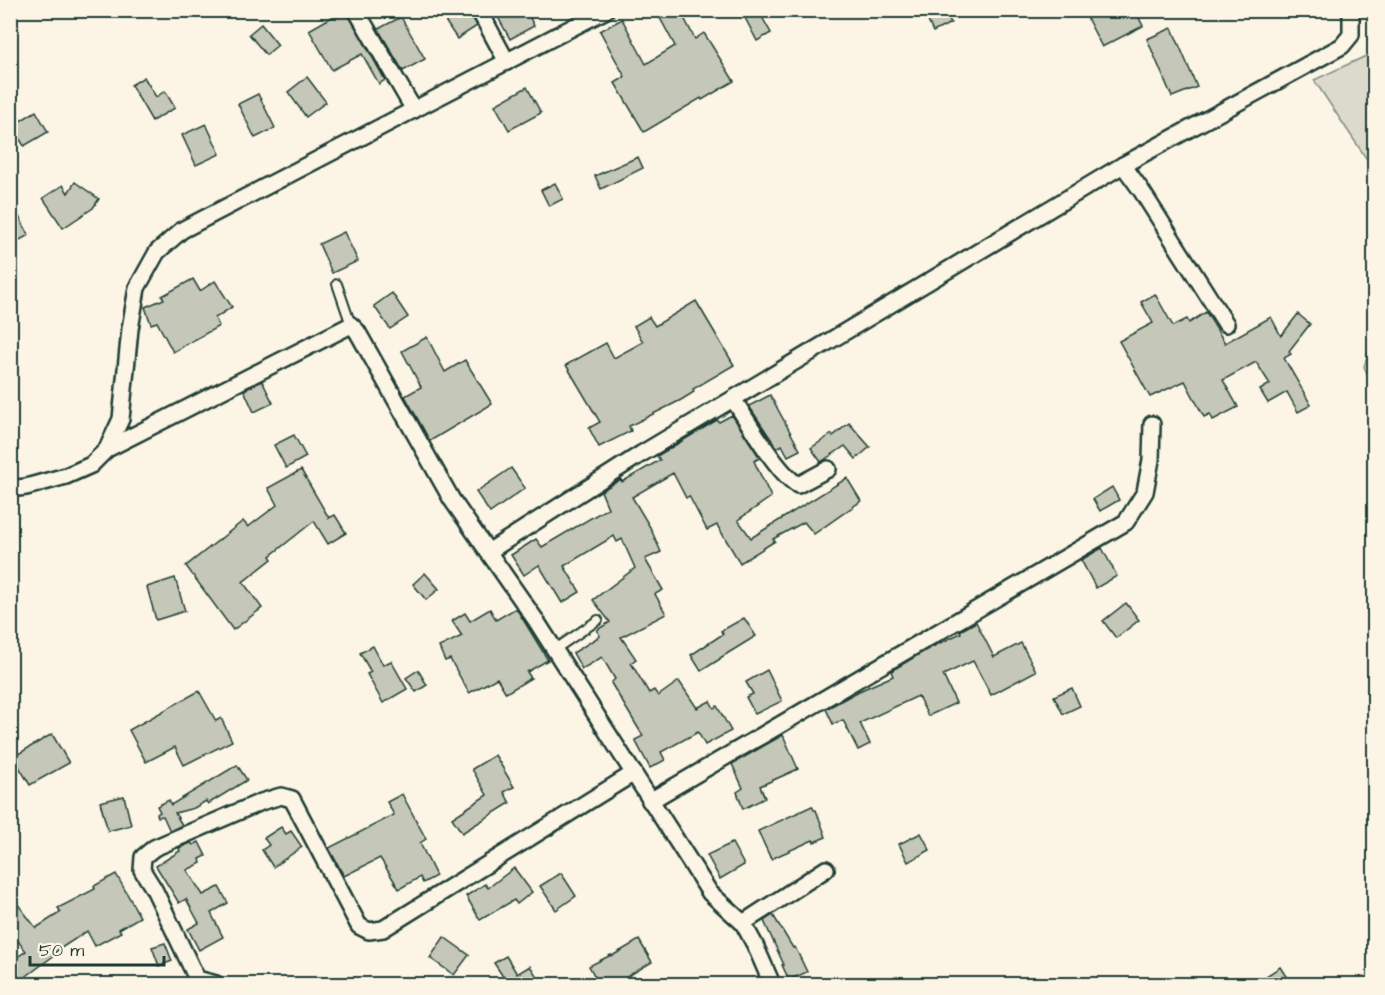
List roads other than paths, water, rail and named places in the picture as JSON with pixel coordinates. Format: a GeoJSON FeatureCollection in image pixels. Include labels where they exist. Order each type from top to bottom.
{"type":"FeatureCollection","features":[{"type":"Feature","properties":{"kind":"street"},"geometry":{"type":"LineString","coordinates":[[356,10],[414,110]]}},
{"type":"Feature","properties":{"kind":"street"},"geometry":{"type":"LineString","coordinates":[[479,10],[507,62]]}},
{"type":"Feature","properties":{"kind":"street"},"geometry":{"type":"LineString","coordinates":[[107,449],[121,419],[130,329],[137,288],[156,252],[182,231],[606,10]]}},
{"type":"Feature","properties":{"kind":"street"},"geometry":{"type":"LineString","coordinates":[[488,552],[640,454],[1123,165],[1342,46],[1351,35],[1351,10]]}},
{"type":"Feature","properties":{"kind":"street"},"geometry":{"type":"LineString","coordinates":[[1123,165],[1226,324]]}},
{"type":"Feature","properties":{"kind":"street"},"geometry":{"type":"LineString","coordinates":[[10,489],[66,476],[91,465],[107,449],[351,325],[357,331],[452,500],[554,650],[710,893],[743,923],[772,984]]}},
{"type":"Feature","properties":{"kind":"street"},"geometry":{"type":"LineString","coordinates":[[733,399],[792,481],[798,485],[828,469]]}},
{"type":"Feature","properties":{"kind":"street"},"geometry":{"type":"LineString","coordinates":[[650,801],[1126,522],[1145,492],[1152,424]]}},
{"type":"Feature","properties":{"kind":"street"},"geometry":{"type":"LineString","coordinates":[[216,984],[195,982],[154,889],[142,870],[143,856],[154,848],[261,802],[280,796],[292,799],[359,926],[369,931],[383,929],[634,773]]}},
{"type":"Feature","properties":{"kind":"street"},"geometry":{"type":"LineString","coordinates":[[743,923],[826,869]]}},
{"type":"Feature","properties":{"kind":"lane"},"geometry":{"type":"LineString","coordinates":[[337,284],[351,325]]}},
{"type":"Feature","properties":{"kind":"lane"},"geometry":{"type":"LineString","coordinates":[[554,650],[598,620]]}}]}
